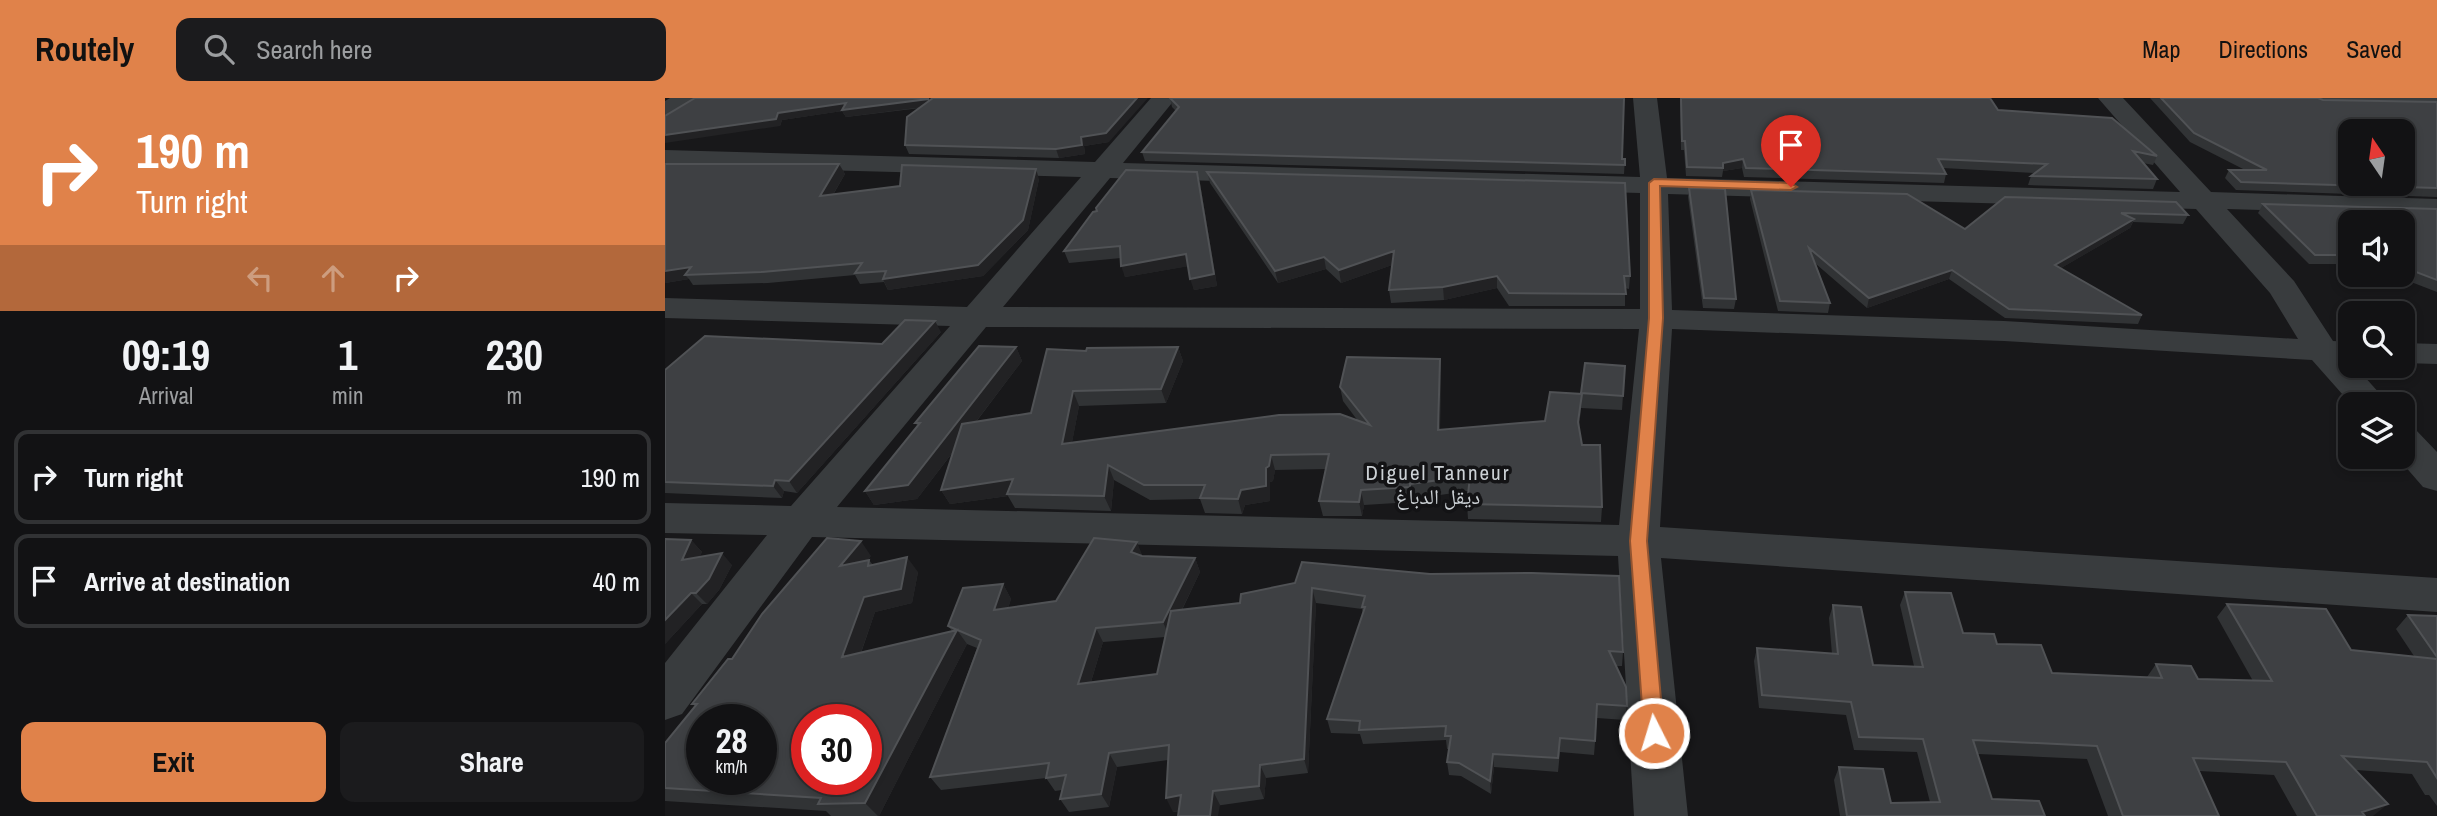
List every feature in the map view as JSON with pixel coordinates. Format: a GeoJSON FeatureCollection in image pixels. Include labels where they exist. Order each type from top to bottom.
{"type":"FeatureCollection","features":[{"type":"Feature","properties":{"kind":"street"},"geometry":{"type":"LineString","coordinates":[[665,111],[687,98]]}},
{"type":"Feature","properties":{"kind":"street"},"geometry":{"type":"LineString","coordinates":[[665,699],[800,523],[1164,98]]}},
{"type":"Feature","properties":{"kind":"street"},"geometry":{"type":"LineString","coordinates":[[1645,98],[1654,183],[1656,318],[1638,541],[1661,816]]}},
{"type":"Feature","properties":{"kind":"street"},"geometry":{"type":"LineString","coordinates":[[2110,98],[2283,288],[2337,352],[2363,392]]}},
{"type":"Feature","properties":{"kind":"street"},"geometry":{"type":"LineString","coordinates":[[2319,98],[2437,101]]}},
{"type":"Feature","properties":{"kind":"street"},"geometry":{"type":"LineString","coordinates":[[665,158],[1654,183],[2437,207]]}},
{"type":"Feature","properties":{"kind":"street"},"geometry":{"type":"LineString","coordinates":[[665,308],[978,317],[1656,318],[2004,331],[2337,352]]}},
{"type":"Feature","properties":{"kind":"street"},"geometry":{"type":"LineString","coordinates":[[2415,353],[2437,354]]}},
{"type":"Feature","properties":{"kind":"street"},"geometry":{"type":"LineString","coordinates":[[2415,452],[2437,477]]}},
{"type":"Feature","properties":{"kind":"street"},"geometry":{"type":"LineString","coordinates":[[665,518],[1638,541],[2437,595]]}},
{"type":"Feature","properties":{"kind":"building"},"geometry":{"type":"Polygon","coordinates":[[[695,98],[928,99],[842,110],[846,103],[778,113],[776,119],[665,135],[665,116],[695,98]]]}},
{"type":"Feature","properties":{"kind":"building"},"geometry":{"type":"Polygon","coordinates":[[[933,98],[1137,98],[1106,133],[1081,137],[1082,145],[1056,149],[905,145],[907,117],[933,98]]]}},
{"type":"Feature","properties":{"kind":"building"},"geometry":{"type":"Polygon","coordinates":[[[1170,98],[1624,98],[1622,159],[1625,159],[1625,165],[1142,152],[1179,107],[1170,98]]]}},
{"type":"Feature","properties":{"kind":"building"},"geometry":{"type":"Polygon","coordinates":[[[1681,98],[1990,98],[1998,110],[2112,118],[2157,156],[2133,151],[2157,179],[2031,176],[2047,164],[1938,159],[1946,174],[1746,168],[1743,159],[1723,163],[1723,168],[1687,167],[1685,141],[1682,141],[1681,98]]]}},
{"type":"Feature","properties":{"kind":"building"},"geometry":{"type":"Polygon","coordinates":[[[2161,98],[2318,98],[2437,102],[2437,188],[2415,187],[2415,119],[2338,119],[2338,185],[2241,182],[2229,170],[2267,170],[2194,133],[2161,98]]]}},
{"type":"Feature","properties":{"kind":"building"},"geometry":{"type":"Polygon","coordinates":[[[665,164],[839,164],[820,196],[900,186],[902,165],[1036,169],[1023,220],[978,265],[883,279],[886,271],[855,273],[862,263],[761,272],[685,275],[691,267],[665,271],[665,164]]]}},
{"type":"Feature","properties":{"kind":"building"},"geometry":{"type":"Polygon","coordinates":[[[1126,170],[1197,172],[1214,274],[1190,279],[1186,254],[1121,266],[1120,246],[1064,251],[1126,170]]]}},
{"type":"Feature","properties":{"kind":"building"},"geometry":{"type":"Polygon","coordinates":[[[1207,172],[1625,183],[1630,276],[1624,276],[1626,294],[1509,293],[1497,276],[1443,287],[1389,290],[1394,251],[1339,270],[1324,257],[1275,271],[1207,172]]]}},
{"type":"Feature","properties":{"kind":"building"},"geometry":{"type":"Polygon","coordinates":[[[1689,188],[1725,189],[1736,299],[1704,298],[1689,188]]]}},
{"type":"Feature","properties":{"kind":"building"},"geometry":{"type":"Polygon","coordinates":[[[1751,190],[1907,194],[1965,229],[2005,197],[2176,202],[2188,215],[2121,213],[2134,219],[2055,265],[2142,315],[2009,309],[1952,270],[1869,298],[1809,248],[1830,303],[1780,301],[1751,190]]]}},
{"type":"Feature","properties":{"kind":"building"},"geometry":{"type":"Polygon","coordinates":[[[2263,204],[2437,209],[2437,280],[2415,272],[2415,210],[2338,210],[2338,255],[2315,255],[2263,204]]]}},
{"type":"Feature","properties":{"kind":"building"},"geometry":{"type":"Polygon","coordinates":[[[905,320],[935,321],[789,481],[775,480],[773,486],[665,482],[665,370],[705,336],[882,344],[905,320]]]}},
{"type":"Feature","properties":{"kind":"building"},"geometry":{"type":"Polygon","coordinates":[[[979,346],[1016,347],[908,485],[865,491],[920,423],[915,423],[979,346]]]}},
{"type":"Feature","properties":{"kind":"building"},"geometry":{"type":"Polygon","coordinates":[[[1178,347],[1161,389],[1073,391],[1062,444],[1279,415],[1340,414],[1370,425],[1340,387],[1347,357],[1440,359],[1438,430],[1545,421],[1550,392],[1582,394],[1578,422],[1582,445],[1600,445],[1602,507],[1467,504],[1470,476],[1410,484],[1410,487],[1361,490],[1359,502],[1319,501],[1329,454],[1271,455],[1266,468],[1266,486],[1241,490],[1238,499],[1200,498],[1205,485],[1144,485],[1108,465],[1104,496],[1007,494],[1013,479],[941,490],[962,424],[1031,413],[1047,349],[1086,351],[1087,348],[1178,347]]]}},
{"type":"Feature","properties":{"kind":"building"},"geometry":{"type":"Polygon","coordinates":[[[1585,363],[1625,366],[1623,396],[1581,393],[1585,363]]]}},
{"type":"Feature","properties":{"kind":"building"},"geometry":{"type":"Polygon","coordinates":[[[827,538],[861,541],[840,566],[869,560],[868,566],[907,557],[901,589],[864,597],[842,657],[957,630],[882,771],[882,704],[791,704],[791,795],[869,795],[865,803],[818,804],[821,798],[774,795],[777,795],[777,704],[692,704],[728,659],[732,659],[762,614],[827,538]]]}},
{"type":"Feature","properties":{"kind":"building"},"geometry":{"type":"Polygon","coordinates":[[[1094,538],[1137,542],[1131,552],[1142,556],[1195,558],[1163,622],[1096,628],[1078,684],[1157,674],[1171,611],[1240,603],[1241,594],[1295,583],[1302,562],[1430,574],[1619,576],[1623,652],[1609,651],[1626,687],[1627,706],[1597,704],[1595,741],[1560,738],[1558,758],[1493,754],[1490,781],[1459,763],[1447,762],[1451,736],[1445,736],[1446,726],[1359,730],[1360,721],[1327,719],[1365,607],[1362,607],[1365,596],[1312,588],[1304,759],[1260,765],[1259,786],[1213,791],[1210,816],[1178,816],[1181,795],[1166,798],[1169,745],[1109,753],[1101,794],[1060,799],[1066,775],[1046,778],[1049,763],[930,777],[981,640],[948,626],[963,588],[1003,584],[994,610],[1056,601],[1094,538]]]}},
{"type":"Feature","properties":{"kind":"building"},"geometry":{"type":"Polygon","coordinates":[[[665,539],[691,540],[682,560],[722,553],[709,579],[665,620],[665,539]]]}},
{"type":"Feature","properties":{"kind":"building"},"geometry":{"type":"Polygon","coordinates":[[[1905,592],[1951,593],[1963,633],[1994,634],[1997,644],[2041,645],[2052,673],[2162,678],[2156,664],[2191,666],[2198,679],[2272,681],[2227,604],[2326,609],[2351,650],[2437,659],[2437,778],[2427,762],[2342,756],[2388,804],[2362,812],[2365,816],[2317,816],[2286,762],[2193,758],[2219,816],[2123,816],[2097,746],[1973,740],[1992,799],[2039,801],[2045,816],[1847,816],[1839,767],[1883,769],[1891,803],[1940,802],[1923,739],[1859,737],[1851,702],[1762,695],[1757,648],[1838,654],[1833,605],[1861,607],[1873,665],[1923,667],[1905,592]]]}},
{"type":"Feature","properties":{"kind":"building"},"geometry":{"type":"Polygon","coordinates":[[[2408,615],[2437,616],[2437,657],[2408,615]]]}},
{"type":"Feature","properties":{"kind":"building"},"geometry":{"type":"Polygon","coordinates":[[[686,717],[686,789],[665,788],[665,743],[686,717]]]}},
{"type":"Feature","properties":{"kind":"district","name":"Diguel Tanneur ديقل الدباغ"},"geometry":{"type":"Point","coordinates":[1438,485]}},
{"type":"Feature","properties":{"kind":"route"},"geometry":{"type":"LineString","coordinates":[[1654,733],[1638,541],[1656,318],[1654,183],[1791,187]]}}]}
